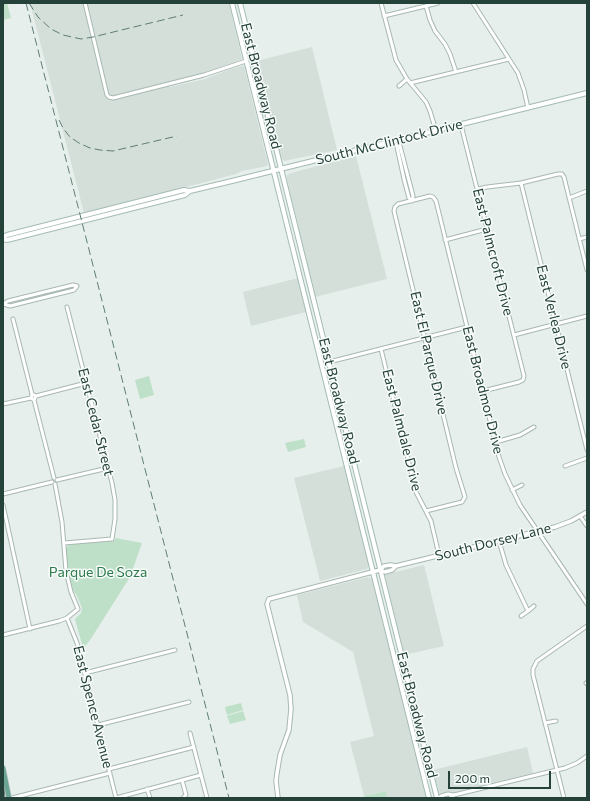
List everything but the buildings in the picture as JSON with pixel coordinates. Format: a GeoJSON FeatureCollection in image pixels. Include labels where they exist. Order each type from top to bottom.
{"type":"FeatureCollection","features":[{"type":"Feature","properties":{"kind":"main road","name":"East Broadway Road"},"geometry":{"type":"LineString","coordinates":[[232,3],[430,798]]}},
{"type":"Feature","properties":{"kind":"main road","name":"East Broadway Road"},"geometry":{"type":"LineString","coordinates":[[240,3],[438,798]]}},
{"type":"Feature","properties":{"kind":"main road"},"geometry":{"type":"LineString","coordinates":[[246,61],[253,56]]}},
{"type":"Feature","properties":{"kind":"main road"},"geometry":{"type":"LineString","coordinates":[[252,82],[257,87],[258,92],[262,94]]}},
{"type":"Feature","properties":{"kind":"main road","name":"South McClintock Drive"},"geometry":{"type":"LineString","coordinates":[[3,238],[13,233],[184,190],[190,191],[587,93]]}},
{"type":"Feature","properties":{"kind":"main road"},"geometry":{"type":"LineString","coordinates":[[298,270],[306,268]]}},
{"type":"Feature","properties":{"kind":"main road"},"geometry":{"type":"LineString","coordinates":[[321,364],[329,362]]}},
{"type":"Feature","properties":{"kind":"main road"},"geometry":{"type":"LineString","coordinates":[[347,467],[355,466]]}},
{"type":"Feature","properties":{"kind":"main road"},"geometry":{"type":"LineString","coordinates":[[395,658],[402,656]]}},
{"type":"Feature","properties":{"kind":"main road"},"geometry":{"type":"LineString","coordinates":[[411,723],[418,721]]}},
{"type":"Feature","properties":{"kind":"main road"},"geometry":{"type":"LineString","coordinates":[[3,768],[9,798]]}},
{"type":"Feature","properties":{"kind":"street"},"geometry":{"type":"LineString","coordinates":[[85,3],[109,97],[204,75],[246,61]]}},
{"type":"Feature","properties":{"kind":"street"},"geometry":{"type":"LineString","coordinates":[[381,3],[396,60],[407,79],[426,102],[436,131]]}},
{"type":"Feature","properties":{"kind":"street"},"geometry":{"type":"LineString","coordinates":[[384,16],[438,3]]}},
{"type":"Feature","properties":{"kind":"street"},"geometry":{"type":"LineString","coordinates":[[473,3],[520,79],[528,108]]}},
{"type":"Feature","properties":{"kind":"street"},"geometry":{"type":"LineString","coordinates":[[426,6],[430,20],[435,31],[445,44],[456,72]]}},
{"type":"Feature","properties":{"kind":"street"},"geometry":{"type":"LineString","coordinates":[[410,83],[509,59]]}},
{"type":"Feature","properties":{"kind":"street"},"geometry":{"type":"LineString","coordinates":[[399,86],[407,79]]}},
{"type":"Feature","properties":{"kind":"street","name":"East Palmcroft Drive"},"geometry":{"type":"LineString","coordinates":[[461,125],[524,374],[523,380],[519,382],[483,391]]}},
{"type":"Feature","properties":{"kind":"street"},"geometry":{"type":"LineString","coordinates":[[397,140],[412,190],[412,201]]}},
{"type":"Feature","properties":{"kind":"street"},"geometry":{"type":"LineString","coordinates":[[478,189],[521,183],[562,174],[587,270]]}},
{"type":"Feature","properties":{"kind":"street","name":"East Verlea Drive"},"geometry":{"type":"LineString","coordinates":[[521,183],[587,450]]}},
{"type":"Feature","properties":{"kind":"street"},"geometry":{"type":"LineString","coordinates":[[569,198],[587,191]]}},
{"type":"Feature","properties":{"kind":"street","name":"East Broadmor Drive"},"geometry":{"type":"LineString","coordinates":[[395,207],[398,204],[430,196],[434,198],[503,468],[520,505],[587,604]]}},
{"type":"Feature","properties":{"kind":"street","name":"East El Parque Drive"},"geometry":{"type":"LineString","coordinates":[[395,207],[394,213],[456,468],[465,493],[465,499],[462,502],[426,511]]}},
{"type":"Feature","properties":{"kind":"street"},"geometry":{"type":"LineString","coordinates":[[445,240],[488,229]]}},
{"type":"Feature","properties":{"kind":"street"},"geometry":{"type":"LineString","coordinates":[[579,239],[587,237]]}},
{"type":"Feature","properties":{"kind":"street"},"geometry":{"type":"LineString","coordinates":[[73,285],[78,286],[74,290],[10,306],[3,304],[8,301],[73,285]]}},
{"type":"Feature","properties":{"kind":"street","name":"East Cedar Street"},"geometry":{"type":"LineString","coordinates":[[64,543],[112,539],[115,519],[114,492],[67,307]]}},
{"type":"Feature","properties":{"kind":"street"},"geometry":{"type":"LineString","coordinates":[[514,335],[587,316]]}},
{"type":"Feature","properties":{"kind":"street"},"geometry":{"type":"LineString","coordinates":[[3,636],[67,618],[78,609],[67,577],[60,510],[54,481],[13,319]]}},
{"type":"Feature","properties":{"kind":"street"},"geometry":{"type":"LineString","coordinates":[[329,362],[467,328]]}},
{"type":"Feature","properties":{"kind":"street","name":"East Palmdale Drive"},"geometry":{"type":"LineString","coordinates":[[381,349],[417,494],[431,521],[439,556]]}},
{"type":"Feature","properties":{"kind":"street"},"geometry":{"type":"LineString","coordinates":[[3,404],[86,384]]}},
{"type":"Feature","properties":{"kind":"street"},"geometry":{"type":"LineString","coordinates":[[496,442],[520,435],[534,427]]}},
{"type":"Feature","properties":{"kind":"street"},"geometry":{"type":"LineString","coordinates":[[565,466],[587,458]]}},
{"type":"Feature","properties":{"kind":"street"},"geometry":{"type":"LineString","coordinates":[[3,494],[108,468]]}},
{"type":"Feature","properties":{"kind":"street"},"geometry":{"type":"LineString","coordinates":[[512,490],[522,484]]}},
{"type":"Feature","properties":{"kind":"street"},"geometry":{"type":"LineString","coordinates":[[3,505],[30,629]]}},
{"type":"Feature","properties":{"kind":"street","name":"South Dorsey Lane"},"geometry":{"type":"LineString","coordinates":[[278,798],[276,781],[277,768],[289,730],[291,709],[290,694],[267,601],[272,597],[286,593],[380,570],[384,566],[396,566],[439,556],[560,525],[587,512]]}},
{"type":"Feature","properties":{"kind":"street"},"geometry":{"type":"LineString","coordinates":[[580,516],[587,526]]}},
{"type":"Feature","properties":{"kind":"street"},"geometry":{"type":"LineString","coordinates":[[499,541],[506,565],[528,611]]}},
{"type":"Feature","properties":{"kind":"street"},"geometry":{"type":"LineString","coordinates":[[521,616],[534,606]]}},
{"type":"Feature","properties":{"kind":"street","name":"East Spence Avenue"},"geometry":{"type":"LineString","coordinates":[[67,618],[77,643],[85,672],[116,798]]}},
{"type":"Feature","properties":{"kind":"street"},"geometry":{"type":"LineString","coordinates":[[564,798],[533,675],[534,666],[540,659],[587,626]]}},
{"type":"Feature","properties":{"kind":"street"},"geometry":{"type":"LineString","coordinates":[[85,672],[175,650]]}},
{"type":"Feature","properties":{"kind":"street"},"geometry":{"type":"LineString","coordinates":[[98,725],[189,702]]}},
{"type":"Feature","properties":{"kind":"street"},"geometry":{"type":"LineString","coordinates":[[545,723],[556,721]]}},
{"type":"Feature","properties":{"kind":"street"},"geometry":{"type":"LineString","coordinates":[[190,733],[207,798]]}},
{"type":"Feature","properties":{"kind":"street"},"geometry":{"type":"LineString","coordinates":[[109,768],[194,747]]}},
{"type":"Feature","properties":{"kind":"street"},"geometry":{"type":"LineString","coordinates":[[438,798],[448,794],[454,795],[557,770],[574,765],[587,756]]}},
{"type":"Feature","properties":{"kind":"street"},"geometry":{"type":"LineString","coordinates":[[12,798],[110,773]]}},
{"type":"Feature","properties":{"kind":"street"},"geometry":{"type":"LineString","coordinates":[[116,798],[201,776]]}},
{"type":"Feature","properties":{"kind":"street"},"geometry":{"type":"LineString","coordinates":[[182,780],[186,795],[183,798]]}},
{"type":"Feature","properties":{"kind":"street"},"geometry":{"type":"LineString","coordinates":[[148,789],[150,798]]}},
{"type":"Feature","properties":{"kind":"street"},"geometry":{"type":"LineString","coordinates":[[450,798],[454,795]]}},
{"type":"Feature","properties":{"kind":"shaded area"},"geometry":{"type":"Polygon","coordinates":[[[30,3],[229,3],[242,59],[201,74],[168,82],[170,87],[205,79],[228,70],[244,66],[268,164],[267,166],[242,171],[236,174],[84,213],[30,3]]]}},
{"type":"Feature","properties":{"kind":"shaded area"},"geometry":{"type":"Polygon","coordinates":[[[312,47],[337,150],[284,161],[281,157],[257,61],[312,47]]]}},
{"type":"Feature","properties":{"kind":"shaded area"},"geometry":{"type":"Polygon","coordinates":[[[356,156],[387,279],[315,297],[287,175],[356,156]]]}},
{"type":"Feature","properties":{"kind":"shaded area"},"geometry":{"type":"Polygon","coordinates":[[[298,278],[306,312],[251,326],[243,292],[298,278]]]}},
{"type":"Feature","properties":{"kind":"shaded area"},"geometry":{"type":"Polygon","coordinates":[[[344,466],[369,566],[367,569],[320,581],[294,478],[344,466]]]}},
{"type":"Feature","properties":{"kind":"shaded area"},"geometry":{"type":"Polygon","coordinates":[[[424,565],[444,646],[404,655],[385,575],[424,565]]]}},
{"type":"Feature","properties":{"kind":"shaded area"},"geometry":{"type":"Polygon","coordinates":[[[368,577],[372,579],[427,798],[387,798],[385,791],[364,796],[350,742],[374,736],[353,652],[303,622],[297,595],[368,577]]]}},
{"type":"Feature","properties":{"kind":"shaded area"},"geometry":{"type":"Polygon","coordinates":[[[527,747],[533,773],[455,792],[439,793],[433,770],[527,747]]]}},
{"type":"Feature","properties":{"kind":"green space"},"geometry":{"type":"Polygon","coordinates":[[[3,3],[7,3],[11,18],[3,20],[3,3]]]}},
{"type":"Feature","properties":{"kind":"green space"},"geometry":{"type":"Polygon","coordinates":[[[149,376],[154,395],[140,399],[135,380],[149,376]]]}},
{"type":"Feature","properties":{"kind":"green space"},"geometry":{"type":"Polygon","coordinates":[[[304,439],[306,447],[288,452],[285,443],[304,439]]]}},
{"type":"Feature","properties":{"kind":"green space","name":"Parque De Soza"},"geometry":{"type":"Polygon","coordinates":[[[116,538],[142,543],[130,577],[92,637],[83,648],[75,619],[81,613],[82,608],[70,580],[66,548],[70,544],[113,541],[116,538]]]}},
{"type":"Feature","properties":{"kind":"green space"},"geometry":{"type":"Polygon","coordinates":[[[241,703],[243,710],[227,715],[225,707],[241,703]]]}},
{"type":"Feature","properties":{"kind":"green space"},"geometry":{"type":"Polygon","coordinates":[[[243,711],[246,720],[230,724],[227,716],[243,711]]]}},
{"type":"Feature","properties":{"kind":"green space"},"geometry":{"type":"Polygon","coordinates":[[[386,791],[387,798],[365,798],[364,796],[386,791]]]}},
{"type":"Feature","properties":{"kind":"tram line"},"geometry":{"type":"LineString","coordinates":[[3,780],[5,798]]}},
{"type":"Feature","properties":{"kind":"railway"},"geometry":{"type":"LineString","coordinates":[[26,3],[229,798]]}},
{"type":"Feature","properties":{"kind":"railway"},"geometry":{"type":"LineString","coordinates":[[29,3],[38,17],[51,29],[63,35],[81,39],[183,15]]}},
{"type":"Feature","properties":{"kind":"railway"},"geometry":{"type":"LineString","coordinates":[[59,120],[70,137],[90,148],[100,150],[113,151],[177,136]]}}]}
